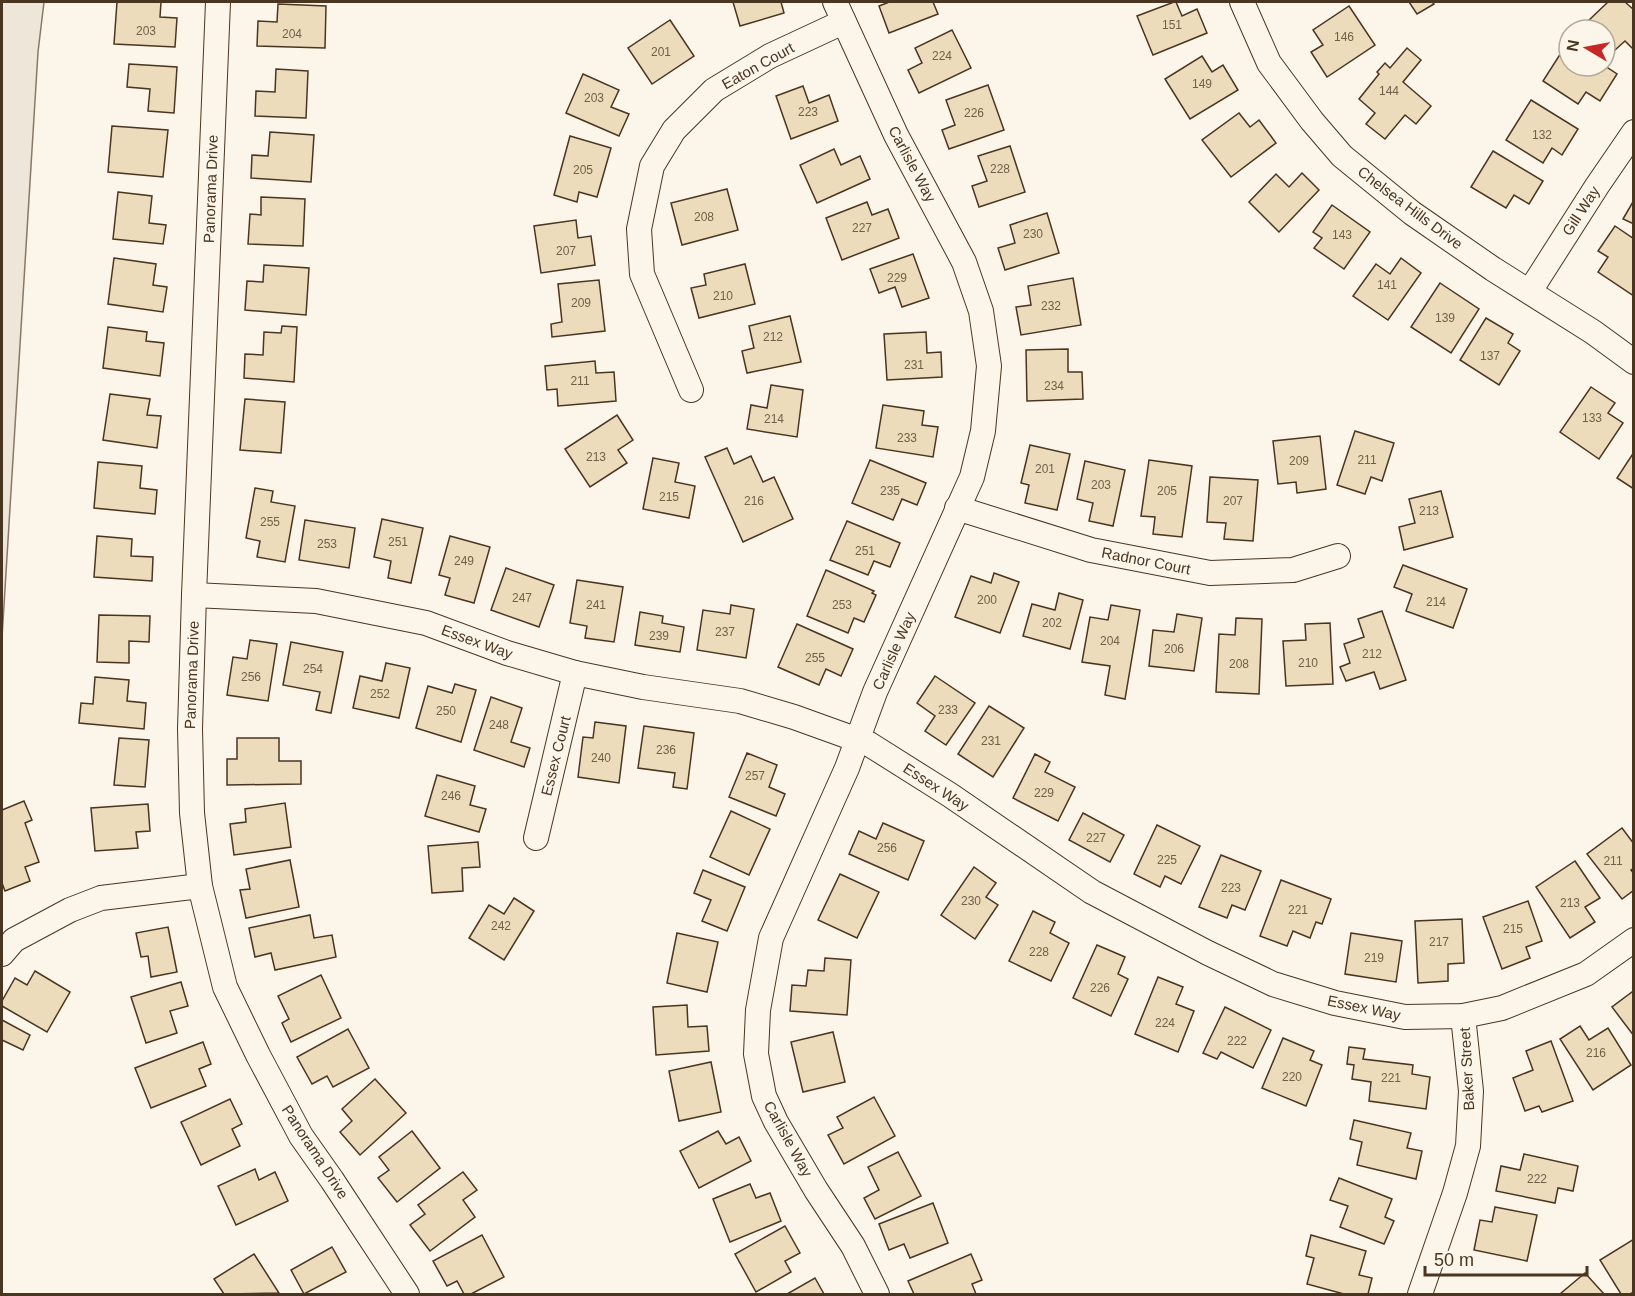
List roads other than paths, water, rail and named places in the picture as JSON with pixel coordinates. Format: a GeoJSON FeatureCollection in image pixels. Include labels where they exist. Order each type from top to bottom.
{"type":"FeatureCollection","features":[{"type":"Feature","properties":{"kind":"street","name":"Panorama Drive"},"geometry":{"type":"LineString","coordinates":[[218,2],[190,729],[192,813],[200,886],[225,987],[258,1055],[301,1136],[333,1180],[405,1294]]}},
{"type":"Feature","properties":{"kind":"street","name":"Chelsea Hills Drive"},"geometry":{"type":"LineString","coordinates":[[1242,2],[1269,63],[1312,121],[1342,156],[1412,213],[1493,269],[1593,332],[1634,362]]}},
{"type":"Feature","properties":{"kind":"street","name":"Eaton Court"},"geometry":{"type":"LineString","coordinates":[[691,390],[642,274],[639,229],[652,166],[674,130],[714,90],[839,12]]}},
{"type":"Feature","properties":{"kind":"street","name":"Carlisle Way"},"geometry":{"type":"LineString","coordinates":[[839,12],[896,135],[964,262],[981,311],[989,366],[983,431],[972,477],[876,692],[848,768],[771,938],[758,1010],[756,1054],[764,1096],[776,1122],[816,1190],[853,1246],[877,1294]]}},
{"type":"Feature","properties":{"kind":"street","name":"Gill Way"},"geometry":{"type":"LineString","coordinates":[[1530,291],[1634,132]]}},
{"type":"Feature","properties":{"kind":"street","name":"Radnor Court"},"geometry":{"type":"LineString","coordinates":[[957,508],[1091,550],[1209,573],[1293,570],[1338,556]]}},
{"type":"Feature","properties":{"kind":"street","name":"Essex Way"},"geometry":{"type":"LineString","coordinates":[[194,594],[316,601],[426,623],[507,653],[575,673],[643,687],[740,701],[794,717],[869,744],[950,795],[1092,892],[1208,953],[1273,984],[1335,1003],[1406,1017],[1463,1016],[1502,1008],[1586,974],[1634,940]]}},
{"type":"Feature","properties":{"kind":"street","name":"Essex Court"},"geometry":{"type":"LineString","coordinates":[[536,838],[575,673]]}},
{"type":"Feature","properties":{"kind":"street"},"geometry":{"type":"LineString","coordinates":[[2,954],[14,940],[70,910],[101,898],[200,886]]}},
{"type":"Feature","properties":{"kind":"street","name":"Baker Street"},"geometry":{"type":"LineString","coordinates":[[1420,1294],[1455,1193],[1468,1146],[1471,1090],[1463,1016]]}}]}
